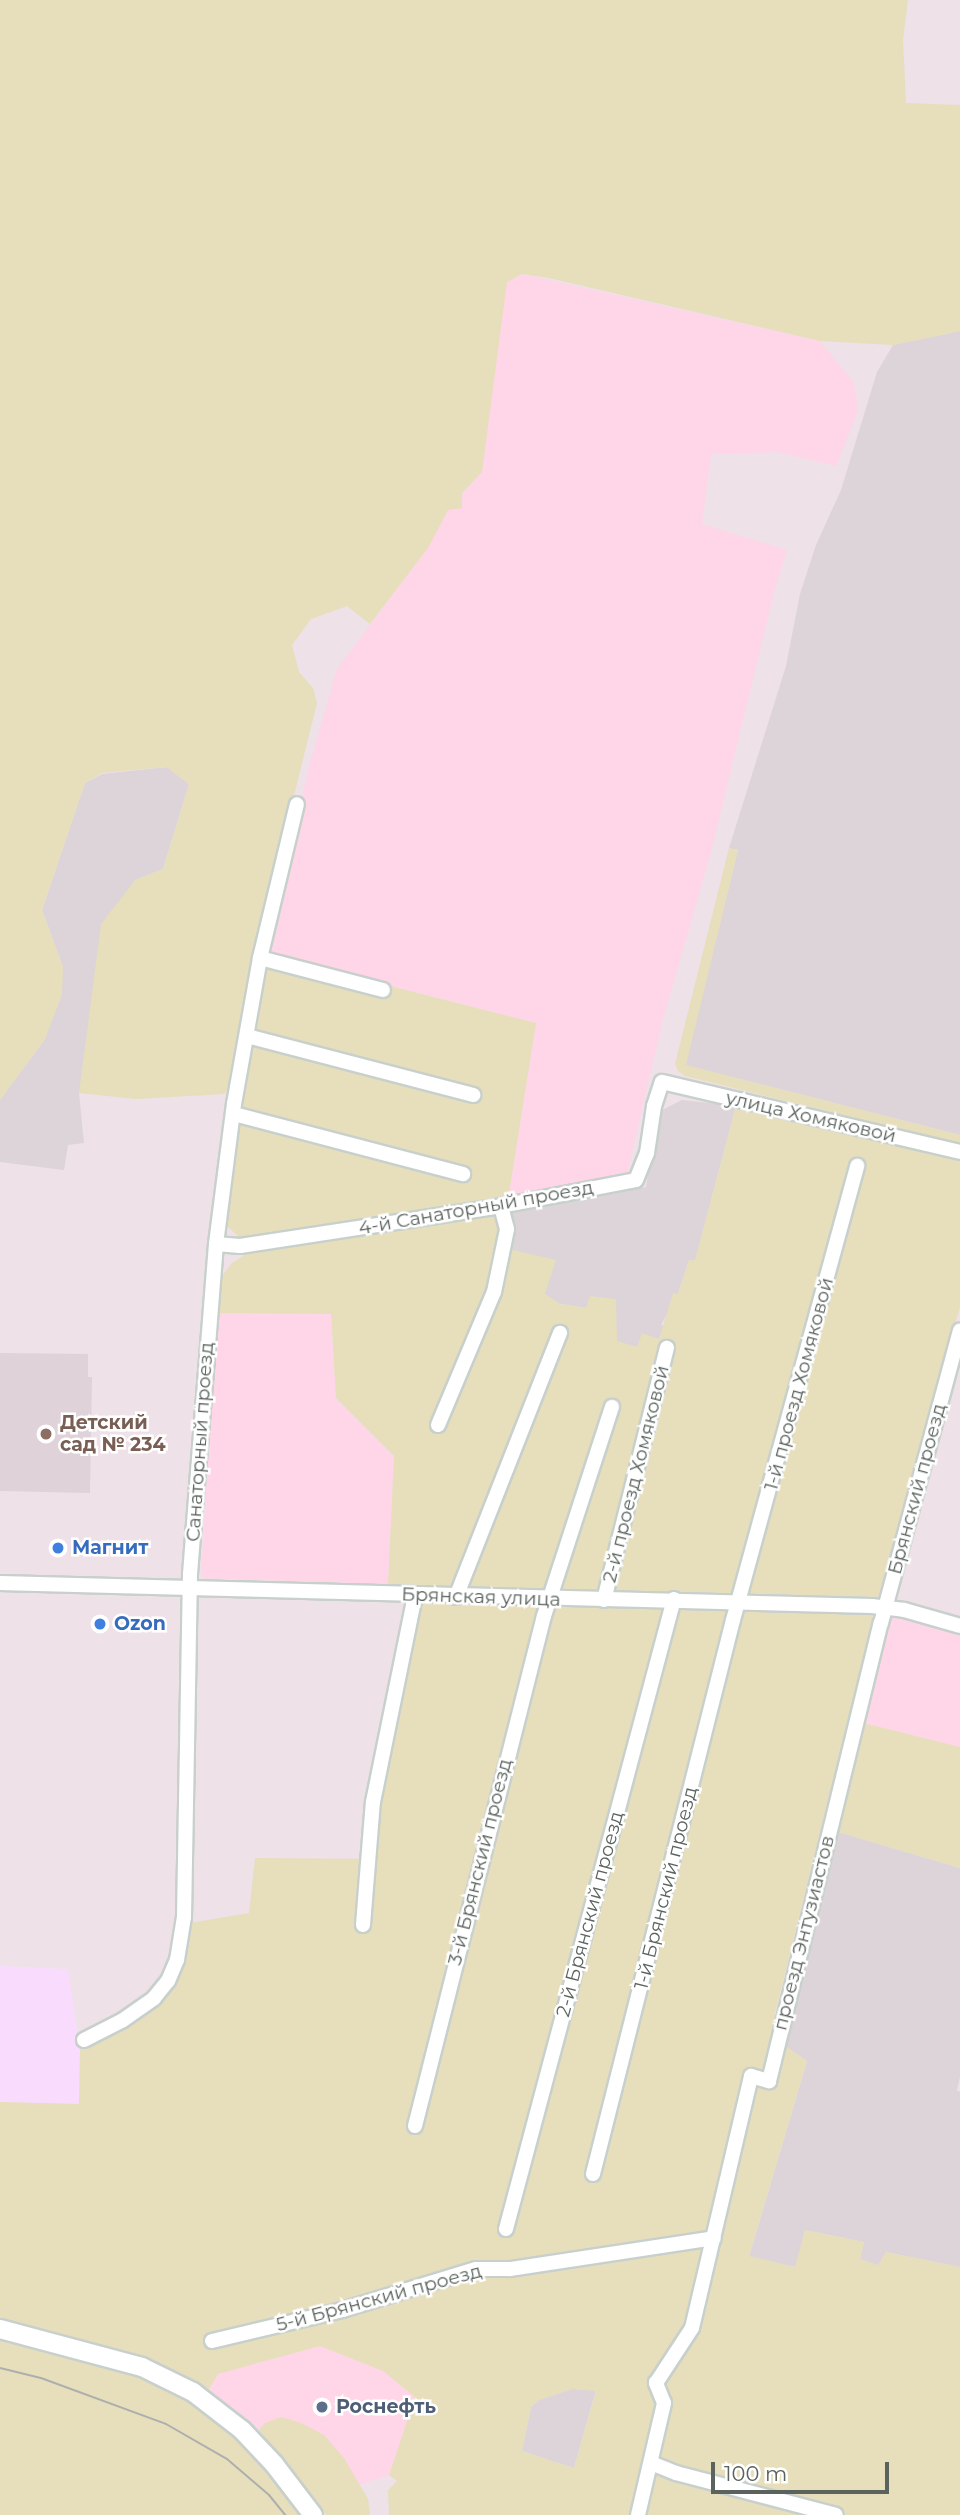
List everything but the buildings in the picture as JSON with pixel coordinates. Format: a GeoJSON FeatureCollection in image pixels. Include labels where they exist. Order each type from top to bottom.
{"type":"FeatureCollection","features":[{"type":"Feature","properties":{"kind":"street","name":"Санаторный проезд"},"geometry":{"type":"LineString","coordinates":[[84,2040],[123,2021],[154,1998],[168,1982],[177,1960],[184,1917],[191,1589],[215,1244],[260,958],[297,804]]}},
{"type":"Feature","properties":{"kind":"street"},"geometry":{"type":"LineString","coordinates":[[260,958],[383,990]]}},
{"type":"Feature","properties":{"kind":"street"},"geometry":{"type":"LineString","coordinates":[[247,1036],[474,1096]]}},
{"type":"Feature","properties":{"kind":"street","name":"улица Хомяковой"},"geometry":{"type":"LineString","coordinates":[[662,1083],[960,1152]]}},
{"type":"Feature","properties":{"kind":"street","name":"4-й Санаторный проезд"},"geometry":{"type":"LineString","coordinates":[[215,1244],[240,1246],[501,1206],[636,1180],[647,1153],[654,1106],[662,1083]]}},
{"type":"Feature","properties":{"kind":"street"},"geometry":{"type":"LineString","coordinates":[[234,1114],[463,1174]]}},
{"type":"Feature","properties":{"kind":"street","name":"1-й проезд Хомяковой"},"geometry":{"type":"LineString","coordinates":[[739,1601],[857,1166]]}},
{"type":"Feature","properties":{"kind":"street"},"geometry":{"type":"LineString","coordinates":[[438,1425],[494,1292],[507,1229],[501,1206]]}},
{"type":"Feature","properties":{"kind":"street","name":"Брянский проезд"},"geometry":{"type":"LineString","coordinates":[[886,1607],[960,1330]]}},
{"type":"Feature","properties":{"kind":"street"},"geometry":{"type":"LineString","coordinates":[[456,1597],[560,1333]]}},
{"type":"Feature","properties":{"kind":"street","name":"2-й проезд Хомяковой"},"geometry":{"type":"LineString","coordinates":[[604,1600],[667,1348]]}},
{"type":"Feature","properties":{"kind":"street","name":"3-й Брянский проезд"},"geometry":{"type":"LineString","coordinates":[[415,2126],[495,1802],[550,1599],[612,1407]]}},
{"type":"Feature","properties":{"kind":"street","name":"Брянская улица"},"geometry":{"type":"LineString","coordinates":[[0,1583],[456,1597],[674,1599],[886,1607],[960,1626]]}},
{"type":"Feature","properties":{"kind":"street"},"geometry":{"type":"LineString","coordinates":[[363,1925],[373,1802],[415,1595]]}},
{"type":"Feature","properties":{"kind":"street","name":"2-й Брянский проезд"},"geometry":{"type":"LineString","coordinates":[[506,2229],[674,1599]]}},
{"type":"Feature","properties":{"kind":"street","name":"1-й Брянский проезд"},"geometry":{"type":"LineString","coordinates":[[593,2174],[739,1601]]}},
{"type":"Feature","properties":{"kind":"street","name":"проезд Энтузиастов"},"geometry":{"type":"LineString","coordinates":[[714,2238],[751,2076],[769,2081],[886,1607]]}},
{"type":"Feature","properties":{"kind":"street"},"geometry":{"type":"LineString","coordinates":[[638,2515],[664,2403],[656,2382],[692,2328],[714,2238]]}},
{"type":"Feature","properties":{"kind":"street","name":"5-й Брянский проезд"},"geometry":{"type":"LineString","coordinates":[[212,2341],[342,2310],[476,2269],[510,2269],[714,2238]]}},
{"type":"Feature","properties":{"kind":"street"},"geometry":{"type":"LineString","coordinates":[[0,2329],[142,2367],[193,2392],[242,2430],[274,2464],[313,2515]]}},
{"type":"Feature","properties":{"kind":"street"},"geometry":{"type":"LineString","coordinates":[[651,2463],[676,2473],[835,2515]]}},
{"type":"Feature","properties":{"kind":"shaded area"},"geometry":{"type":"Polygon","coordinates":[[[0,0],[908,0],[903,40],[906,103],[960,105],[960,331],[893,345],[820,341],[549,278],[522,274],[507,282],[482,472],[462,493],[462,508],[448,510],[428,548],[370,624],[347,606],[311,619],[292,645],[299,672],[313,688],[317,703],[255,952],[232,1083],[224,1094],[136,1099],[79,1093],[101,924],[135,880],[163,869],[189,784],[167,767],[102,773],[85,783],[42,910],[63,967],[62,995],[45,1039],[0,1100],[0,0]]]}},
{"type":"Feature","properties":{"kind":"shaded area"},"geometry":{"type":"Polygon","coordinates":[[[522,274],[820,341],[854,383],[858,411],[836,466],[777,452],[711,454],[702,524],[787,550],[774,592],[711,852],[663,1019],[626,1178],[508,1200],[536,1023],[285,959],[266,963],[309,766],[337,669],[428,548],[448,510],[482,472],[506,282],[522,274]]]}},
{"type":"Feature","properties":{"kind":"shaded area"},"geometry":{"type":"Polygon","coordinates":[[[960,331],[960,1135],[685,1065],[738,850],[729,848],[786,666],[800,594],[816,545],[841,490],[877,372],[893,345],[960,331]]]}},
{"type":"Feature","properties":{"kind":"shaded area"},"geometry":{"type":"Polygon","coordinates":[[[167,767],[189,784],[163,869],[135,880],[79,1093],[84,1143],[68,1145],[64,1170],[0,1162],[0,1100],[45,1039],[63,967],[42,910],[85,783],[102,774],[167,767]]]}},
{"type":"Feature","properties":{"kind":"shaded area"},"geometry":{"type":"Polygon","coordinates":[[[729,848],[738,850],[686,1065],[960,1135],[960,1144],[685,1076],[678,1071],[675,1064],[729,848]]]}},
{"type":"Feature","properties":{"kind":"shaded area"},"geometry":{"type":"Polygon","coordinates":[[[284,959],[536,1023],[508,1200],[239,1237],[226,1225],[250,1043],[266,963],[284,959]]]}},
{"type":"Feature","properties":{"kind":"shaded area"},"geometry":{"type":"Polygon","coordinates":[[[682,1100],[736,1106],[695,1261],[689,1260],[678,1294],[661,1325],[664,1326],[659,1339],[637,1347],[617,1342],[587,1308],[560,1304],[544,1294],[500,1247],[509,1212],[646,1187],[658,1112],[682,1100]]]}},
{"type":"Feature","properties":{"kind":"shaded area"},"geometry":{"type":"Polygon","coordinates":[[[736,1106],[960,1158],[960,1307],[878,1597],[388,1584],[394,1456],[336,1398],[331,1314],[217,1313],[219,1280],[232,1263],[251,1251],[509,1212],[501,1247],[556,1260],[545,1294],[560,1304],[586,1308],[590,1296],[616,1299],[617,1341],[637,1347],[642,1333],[659,1339],[673,1293],[678,1294],[689,1260],[695,1260],[736,1106]]]}},
{"type":"Feature","properties":{"kind":"shaded area"},"geometry":{"type":"Polygon","coordinates":[[[217,1313],[331,1314],[336,1398],[394,1456],[388,1584],[203,1578],[201,1573],[217,1313]]]}},
{"type":"Feature","properties":{"kind":"shaded area","name":"Детский сад № 234"},"geometry":{"type":"Polygon","coordinates":[[[0,1353],[88,1354],[88,1377],[92,1377],[90,1493],[0,1491],[0,1353]]]}},
{"type":"Feature","properties":{"kind":"shaded area"},"geometry":{"type":"Polygon","coordinates":[[[417,1601],[869,1612],[873,1618],[775,2014],[781,2043],[807,2061],[749,2256],[795,2267],[805,2230],[864,2242],[860,2259],[878,2265],[886,2252],[960,2267],[960,2515],[389,2515],[388,2490],[397,2481],[389,2475],[415,2397],[383,2371],[320,2346],[218,2374],[209,2389],[143,2359],[0,2322],[0,2102],[79,2104],[80,2050],[149,2014],[173,1985],[185,1960],[190,1923],[249,1913],[255,1858],[373,1859],[379,1799],[417,1601]],[[572,2389],[539,2400],[531,2407],[522,2451],[574,2468],[596,2391],[572,2389]]]}},
{"type":"Feature","properties":{"kind":"shaded area"},"geometry":{"type":"Polygon","coordinates":[[[894,1616],[960,1633],[960,1747],[863,1723],[886,1623],[894,1616]]]}},
{"type":"Feature","properties":{"kind":"shaded area"},"geometry":{"type":"Polygon","coordinates":[[[863,1723],[960,1747],[960,1868],[835,1831],[863,1723]]]}},
{"type":"Feature","properties":{"kind":"shaded area"},"geometry":{"type":"Polygon","coordinates":[[[835,1831],[960,1868],[960,2077],[957,2090],[960,2092],[960,2267],[886,2252],[878,2266],[860,2259],[864,2242],[805,2230],[796,2267],[749,2257],[807,2061],[781,2043],[835,1831]]]}},
{"type":"Feature","properties":{"kind":"shaded area"},"geometry":{"type":"Polygon","coordinates":[[[0,1966],[68,1969],[80,2050],[79,2104],[0,2102],[0,1966]]]}},
{"type":"Feature","properties":{"kind":"shaded area"},"geometry":{"type":"Polygon","coordinates":[[[0,2338],[138,2377],[188,2401],[218,2422],[265,2469],[301,2515],[0,2515],[0,2338]]]}},
{"type":"Feature","properties":{"kind":"shaded area","name":"Роснефть"},"geometry":{"type":"Polygon","coordinates":[[[320,2346],[383,2371],[415,2397],[389,2475],[359,2485],[344,2458],[265,2423],[259,2430],[209,2389],[218,2374],[320,2346]]]}},
{"type":"Feature","properties":{"kind":"shaded area"},"geometry":{"type":"Polygon","coordinates":[[[572,2389],[596,2390],[574,2468],[522,2451],[531,2407],[539,2400],[572,2389]]]}},
{"type":"Feature","properties":{"kind":"shaded area"},"geometry":{"type":"Polygon","coordinates":[[[281,2417],[301,2423],[324,2435],[344,2458],[368,2499],[370,2515],[326,2515],[259,2430],[265,2423],[281,2417]]]}},
{"type":"Feature","properties":{"kind":"tram line"},"geometry":{"type":"LineString","coordinates":[[0,2368],[41,2378],[166,2424],[227,2459],[269,2495],[285,2515]]}},
{"type":"Feature","properties":{"kind":"place","name":"Детский сад № 234"},"geometry":{"type":"Point","coordinates":[46,1434]}},
{"type":"Feature","properties":{"kind":"place","name":"Магнит"},"geometry":{"type":"Point","coordinates":[58,1548]}},
{"type":"Feature","properties":{"kind":"place","name":"Ozon"},"geometry":{"type":"Point","coordinates":[100,1624]}},
{"type":"Feature","properties":{"kind":"place","name":"Роснефть"},"geometry":{"type":"Point","coordinates":[322,2407]}}]}
